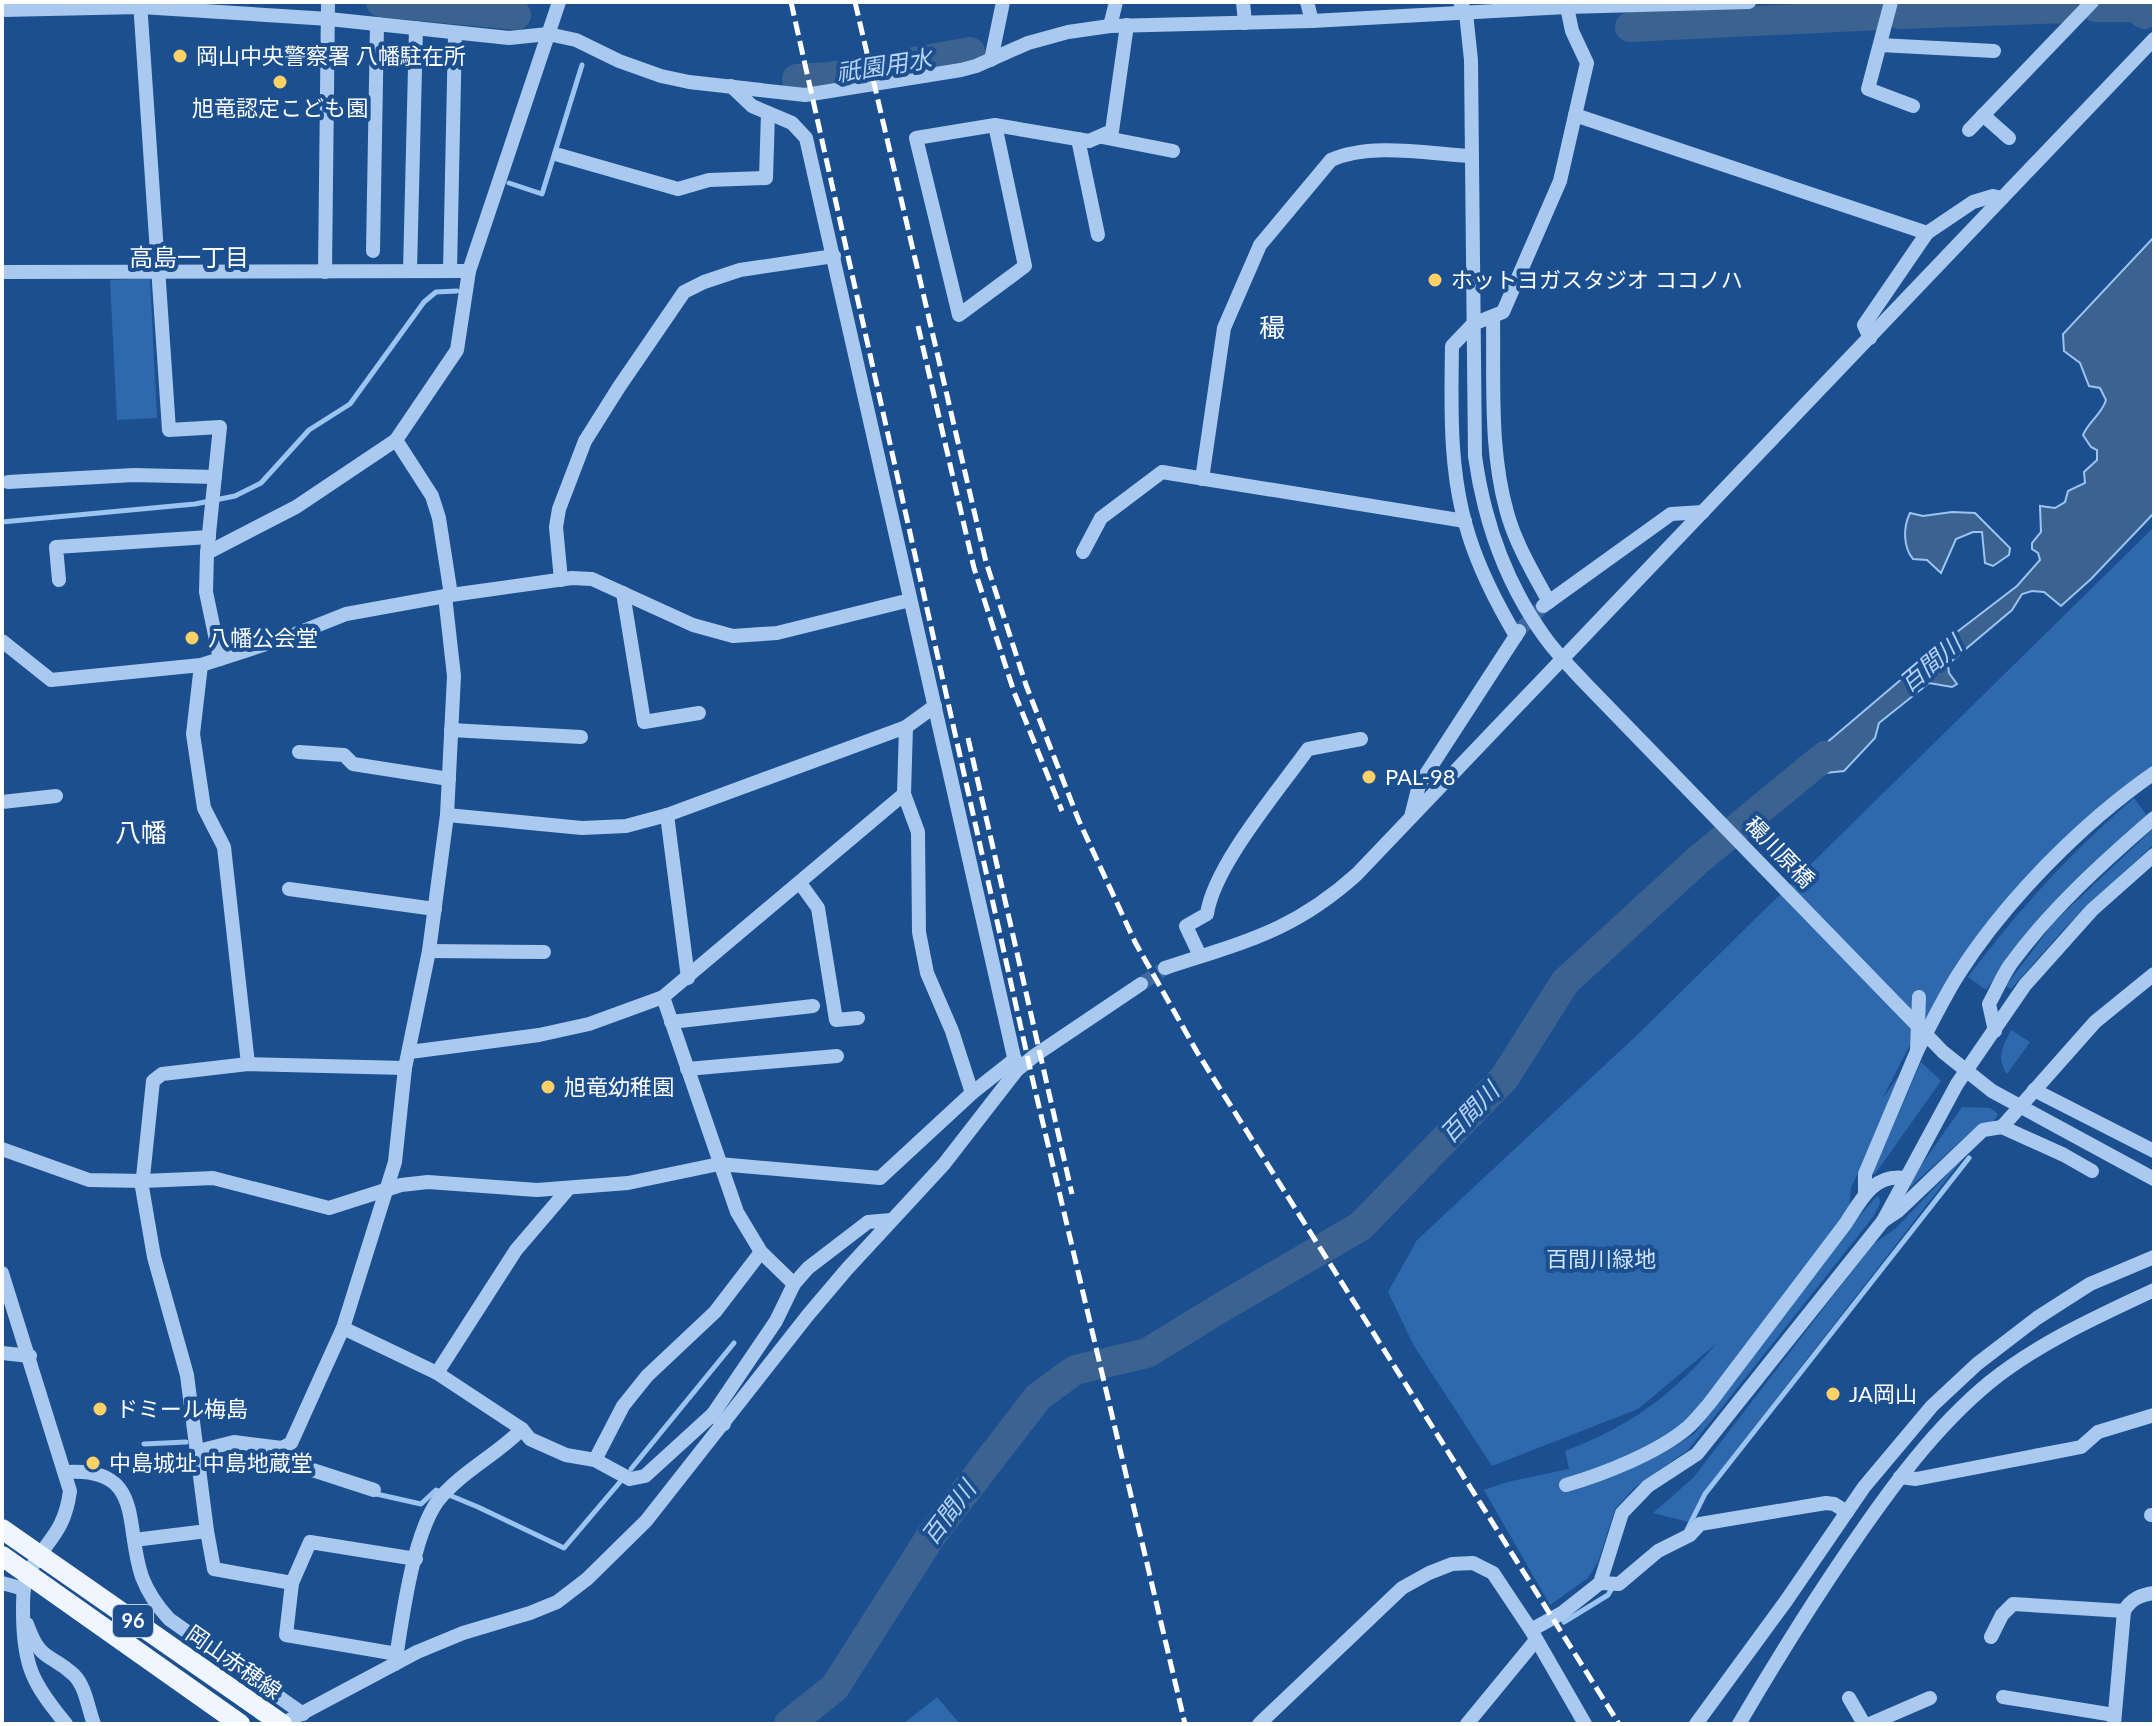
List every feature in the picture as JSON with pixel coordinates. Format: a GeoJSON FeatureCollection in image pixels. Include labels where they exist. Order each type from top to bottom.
{"type":"FeatureCollection","features":[{"type":"Feature","properties":{"kind":"main road","name":"岡山赤穂線"},"geometry":{"type":"LineString","coordinates":[[2,1529],[276,1720]]}},
{"type":"Feature","properties":{"kind":"main road","name":"96"},"geometry":{"type":"LineString","coordinates":[[2,1556],[26,1582],[240,1724]]}},
{"type":"Feature","properties":{"kind":"street"},"geometry":{"type":"LineString","coordinates":[[59,580],[56,547],[208,545],[296,507],[396,440],[457,350],[469,271],[559,2],[549,2]]}},
{"type":"Feature","properties":{"kind":"street"},"geometry":{"type":"LineString","coordinates":[[991,60],[1003,2]]}},
{"type":"Feature","properties":{"kind":"street"},"geometry":{"type":"LineString","coordinates":[[1110,26],[1116,2]]}},
{"type":"Feature","properties":{"kind":"street"},"geometry":{"type":"LineString","coordinates":[[1243,2],[1245,23]]}},
{"type":"Feature","properties":{"kind":"street"},"geometry":{"type":"LineString","coordinates":[[1307,2],[1312,21]]}},
{"type":"Feature","properties":{"kind":"street"},"geometry":{"type":"LineString","coordinates":[[2,10],[141,4],[329,9],[377,24],[455,33],[509,38],[548,34],[576,40],[619,61],[661,76],[805,95],[961,70],[1028,43],[1068,32],[1110,26],[1312,21],[1510,6],[1749,2]]}},
{"type":"Feature","properties":{"kind":"street"},"geometry":{"type":"LineString","coordinates":[[1891,2],[1868,89],[1913,106]]}},
{"type":"Feature","properties":{"kind":"street"},"geometry":{"type":"LineString","coordinates":[[1969,130],[2092,2]]}},
{"type":"Feature","properties":{"kind":"street"},"geometry":{"type":"LineString","coordinates":[[141,4],[151,131],[156,270],[169,430],[220,427],[206,592],[220,659]]}},
{"type":"Feature","properties":{"kind":"street"},"geometry":{"type":"LineString","coordinates":[[1411,820],[1419,785],[1517,634],[1479,564],[1465,521],[1452,441],[1452,346],[1473,324],[1503,312],[1560,181],[1587,63],[1572,31],[1567,7]]}},
{"type":"Feature","properties":{"kind":"street","name":"穝川原橋"},"geometry":{"type":"LineString","coordinates":[[1463,8],[1471,60],[1475,456],[1483,504],[1513,584],[1545,637],[1585,683],[1943,1052],[2005,1099],[2154,1179]]}},
{"type":"Feature","properties":{"kind":"street"},"geometry":{"type":"LineString","coordinates":[[325,272],[329,9]]}},
{"type":"Feature","properties":{"kind":"street"},"geometry":{"type":"LineString","coordinates":[[373,251],[377,24]]}},
{"type":"Feature","properties":{"kind":"street"},"geometry":{"type":"LineString","coordinates":[[995,125],[1025,266],[959,315],[916,138],[995,125],[1089,141],[1102,137],[1112,131],[1127,25]]}},
{"type":"Feature","properties":{"kind":"street"},"geometry":{"type":"LineString","coordinates":[[410,271],[416,28]]}},
{"type":"Feature","properties":{"kind":"street"},"geometry":{"type":"LineString","coordinates":[[450,271],[455,33]]}},
{"type":"Feature","properties":{"kind":"street"},"geometry":{"type":"LineString","coordinates":[[1165,968],[1255,939],[1309,913],[1357,874],[2154,39]]}},
{"type":"Feature","properties":{"kind":"street"},"geometry":{"type":"LineString","coordinates":[[1880,45],[1994,51]]}},
{"type":"Feature","properties":{"kind":"street"},"geometry":{"type":"LineString","coordinates":[[343,1328],[437,1373],[522,1429],[530,1439],[566,1455],[595,1460],[630,1479],[645,1476],[718,1419],[891,1220],[944,1164],[1016,1064],[806,138],[792,123],[752,106],[731,86]]}},
{"type":"Feature","properties":{"kind":"street"},"geometry":{"type":"LineString","coordinates":[[559,155],[678,189],[709,180],[766,178],[768,113]]}},
{"type":"Feature","properties":{"kind":"street"},"geometry":{"type":"LineString","coordinates":[[1575,115],[1927,233]]}},
{"type":"Feature","properties":{"kind":"street"},"geometry":{"type":"LineString","coordinates":[[1983,115],[2009,138]]}},
{"type":"Feature","properties":{"kind":"street"},"geometry":{"type":"LineString","coordinates":[[1102,137],[1173,151]]}},
{"type":"Feature","properties":{"kind":"street"},"geometry":{"type":"LineString","coordinates":[[1078,139],[1098,235]]}},
{"type":"Feature","properties":{"kind":"street"},"geometry":{"type":"LineString","coordinates":[[1202,479],[1224,328],[1260,245],[1331,160],[1365,151],[1472,156]]}},
{"type":"Feature","properties":{"kind":"street"},"geometry":{"type":"LineString","coordinates":[[1870,338],[1864,325],[1927,233],[1973,202],[1993,196],[2002,198]]}},
{"type":"Feature","properties":{"kind":"street"},"geometry":{"type":"LineString","coordinates":[[561,580],[557,518],[585,441],[684,292],[740,270],[834,256]]}},
{"type":"Feature","properties":{"kind":"street"},"geometry":{"type":"LineString","coordinates":[[2,272],[469,271]]}},
{"type":"Feature","properties":{"kind":"street"},"geometry":{"type":"LineString","coordinates":[[1493,318],[1496,456],[1502,492],[1514,531],[1546,604],[1671,514],[1703,512]]}},
{"type":"Feature","properties":{"kind":"street"},"geometry":{"type":"LineString","coordinates":[[198,1451],[234,1442],[282,1448],[291,1443],[343,1328],[395,1162],[405,1068],[429,951],[447,815],[454,676],[439,518],[432,496],[396,440]]}},
{"type":"Feature","properties":{"kind":"street"},"geometry":{"type":"LineString","coordinates":[[1083,552],[1101,518],[1162,472],[1465,521]]}},
{"type":"Feature","properties":{"kind":"street"},"geometry":{"type":"LineString","coordinates":[[8,482],[134,475],[215,477]]}},
{"type":"Feature","properties":{"kind":"street"},"geometry":{"type":"LineString","coordinates":[[2,641],[51,680],[201,665],[346,614],[448,595],[561,580],[592,579],[693,625],[733,636],[777,633],[910,600]]}},
{"type":"Feature","properties":{"kind":"street"},"geometry":{"type":"LineString","coordinates":[[623,593],[644,722],[699,713]]}},
{"type":"Feature","properties":{"kind":"street"},"geometry":{"type":"LineString","coordinates":[[201,665],[193,734],[204,808],[224,847],[248,1064]]}},
{"type":"Feature","properties":{"kind":"street"},"geometry":{"type":"LineString","coordinates":[[447,815],[582,828],[626,826],[667,815],[906,727],[935,706]]}},
{"type":"Feature","properties":{"kind":"street"},"geometry":{"type":"LineString","coordinates":[[906,727],[904,794],[918,832],[916,889],[919,932],[927,973],[952,1031],[972,1093]]}},
{"type":"Feature","properties":{"kind":"street"},"geometry":{"type":"LineString","coordinates":[[451,730],[581,737]]}},
{"type":"Feature","properties":{"kind":"street"},"geometry":{"type":"LineString","coordinates":[[1200,956],[1186,926],[1207,914],[1209,899],[1229,860],[1308,749],[1361,739]]}},
{"type":"Feature","properties":{"kind":"street"},"geometry":{"type":"LineString","coordinates":[[299,752],[344,755],[353,764],[449,779]]}},
{"type":"Feature","properties":{"kind":"street"},"geometry":{"type":"LineString","coordinates":[[1865,1193],[1865,1174],[1917,1051],[1958,975],[2001,917],[2049,862],[2154,773]]}},
{"type":"Feature","properties":{"kind":"street"},"geometry":{"type":"LineString","coordinates":[[410,1052],[539,1035],[589,1024],[663,997],[904,794]]}},
{"type":"Feature","properties":{"kind":"street"},"geometry":{"type":"LineString","coordinates":[[2,802],[56,796]]}},
{"type":"Feature","properties":{"kind":"street"},"geometry":{"type":"LineString","coordinates":[[667,815],[688,978]]}},
{"type":"Feature","properties":{"kind":"street"},"geometry":{"type":"LineString","coordinates":[[1995,1031],[1989,1004],[2009,967],[2043,926],[2114,853],[2154,818]]}},
{"type":"Feature","properties":{"kind":"street"},"geometry":{"type":"LineString","coordinates":[[1610,1583],[1622,1513],[1648,1486],[1697,1454],[1883,1221],[1965,1071],[2025,985],[2092,910],[2154,855]]}},
{"type":"Feature","properties":{"kind":"street"},"geometry":{"type":"LineString","coordinates":[[800,883],[818,908],[836,1020],[858,1018]]}},
{"type":"Feature","properties":{"kind":"street"},"geometry":{"type":"LineString","coordinates":[[289,889],[435,909]]}},
{"type":"Feature","properties":{"kind":"street"},"geometry":{"type":"LineString","coordinates":[[429,951],[544,952]]}},
{"type":"Feature","properties":{"kind":"street"},"geometry":{"type":"LineString","coordinates":[[2002,1127],[2095,1022],[2154,974]]}},
{"type":"Feature","properties":{"kind":"street"},"geometry":{"type":"LineString","coordinates":[[2,1149],[89,1180],[213,1178],[329,1208],[389,1187],[428,1182],[537,1190],[628,1183],[719,1164],[880,1178],[972,1093],[1034,1056],[1141,984]]}},
{"type":"Feature","properties":{"kind":"street"},"geometry":{"type":"LineString","coordinates":[[663,997],[737,1212],[761,1252],[794,1284]]}},
{"type":"Feature","properties":{"kind":"street"},"geometry":{"type":"LineString","coordinates":[[1917,1051],[1919,997]]}},
{"type":"Feature","properties":{"kind":"street"},"geometry":{"type":"LineString","coordinates":[[671,1022],[813,1006]]}},
{"type":"Feature","properties":{"kind":"street"},"geometry":{"type":"LineString","coordinates":[[687,1069],[837,1056]]}},
{"type":"Feature","properties":{"kind":"street"},"geometry":{"type":"LineString","coordinates":[[292,1583],[214,1569],[187,1375],[154,1257],[143,1181],[153,1081],[162,1074],[248,1064],[405,1068]]}},
{"type":"Feature","properties":{"kind":"street"},"geometry":{"type":"LineString","coordinates":[[2034,1090],[2154,1151]]}},
{"type":"Feature","properties":{"kind":"street"},"geometry":{"type":"LineString","coordinates":[[1883,1221],[1898,1211],[1983,1130],[2002,1127],[2092,1171]]}},
{"type":"Feature","properties":{"kind":"street"},"geometry":{"type":"LineString","coordinates":[[1566,1485],[1605,1471],[1662,1444],[1688,1427],[1719,1392],[1846,1223],[1865,1193],[1882,1179],[1904,1178]]}},
{"type":"Feature","properties":{"kind":"street"},"geometry":{"type":"LineString","coordinates":[[437,1373],[516,1250],[569,1188]]}},
{"type":"Feature","properties":{"kind":"street"},"geometry":{"type":"LineString","coordinates":[[276,1720],[303,1714],[396,1659],[557,1602],[587,1579],[646,1521],[718,1419],[776,1321],[794,1284],[808,1268],[868,1222],[891,1220]]}},
{"type":"Feature","properties":{"kind":"street"},"geometry":{"type":"LineString","coordinates":[[595,1460],[623,1406],[647,1376],[715,1312],[761,1252]]}},
{"type":"Feature","properties":{"kind":"street"},"geometry":{"type":"LineString","coordinates":[[1696,1724],[1864,1487],[1932,1406],[1977,1364],[2074,1293],[2154,1257]]}},
{"type":"Feature","properties":{"kind":"street"},"geometry":{"type":"LineString","coordinates":[[2,1273],[70,1491],[62,1526],[26,1582],[23,1612],[23,1647],[33,1678],[66,1724]]}},
{"type":"Feature","properties":{"kind":"street"},"geometry":{"type":"LineString","coordinates":[[1739,1724],[1797,1625],[1900,1477],[1950,1419],[1990,1382],[2049,1341],[2154,1290]]}},
{"type":"Feature","properties":{"kind":"street"},"geometry":{"type":"LineString","coordinates":[[2,1353],[30,1356]]}},
{"type":"Feature","properties":{"kind":"street"},"geometry":{"type":"LineString","coordinates":[[1900,1477],[1916,1479],[2081,1447],[2098,1432],[2154,1415]]}},
{"type":"Feature","properties":{"kind":"street"},"geometry":{"type":"LineString","coordinates":[[396,1659],[420,1539],[437,1503],[522,1429]]}},
{"type":"Feature","properties":{"kind":"street"},"geometry":{"type":"LineString","coordinates":[[282,1448],[291,1463],[374,1490]]}},
{"type":"Feature","properties":{"kind":"street"},"geometry":{"type":"LineString","coordinates":[[66,1472],[111,1479],[122,1491],[129,1508],[142,1578],[156,1605],[169,1619],[303,1714]]}},
{"type":"Feature","properties":{"kind":"street"},"geometry":{"type":"LineString","coordinates":[[1467,1724],[1534,1635],[1562,1613],[1658,1551],[1690,1535],[1700,1524],[1826,1503],[1847,1512]]}},
{"type":"Feature","properties":{"kind":"street"},"geometry":{"type":"LineString","coordinates":[[134,1540],[207,1531]]}},
{"type":"Feature","properties":{"kind":"street"},"geometry":{"type":"LineString","coordinates":[[396,1659],[286,1635],[292,1583],[310,1542],[416,1559]]}},
{"type":"Feature","properties":{"kind":"street"},"geometry":{"type":"LineString","coordinates":[[1259,1724],[1402,1588],[1452,1564],[1473,1563],[1493,1573],[1534,1635],[1585,1724]]}},
{"type":"Feature","properties":{"kind":"street"},"geometry":{"type":"LineString","coordinates":[[2,1583],[26,1582]]}},
{"type":"Feature","properties":{"kind":"street"},"geometry":{"type":"LineString","coordinates":[[2003,1697],[2114,1719],[2124,1611],[2130,1602],[2144,1594],[2154,1593]]}},
{"type":"Feature","properties":{"kind":"street"},"geometry":{"type":"LineString","coordinates":[[1991,1637],[2002,1615],[2013,1604],[2124,1611]]}},
{"type":"Feature","properties":{"kind":"street"},"geometry":{"type":"LineString","coordinates":[[23,1612],[35,1645],[47,1658],[75,1676],[94,1724]]}},
{"type":"Feature","properties":{"kind":"street"},"geometry":{"type":"LineString","coordinates":[[1849,1698],[1864,1724]]}},
{"type":"Feature","properties":{"kind":"street"},"geometry":{"type":"LineString","coordinates":[[1870,1724],[1930,1698]]}},
{"type":"Feature","properties":{"kind":"green space"},"geometry":{"type":"Polygon","coordinates":[[[150,278],[157,418],[117,420],[110,280],[150,278]]]}},
{"type":"Feature","properties":{"kind":"green space","name":"百間川緑地"},"geometry":{"type":"Polygon","coordinates":[[[2154,527],[2154,766],[2095,812],[2040,864],[1909,1047],[1882,1099],[1898,1077],[1901,1079],[1851,1188],[1849,1209],[1706,1400],[1684,1424],[1642,1450],[1562,1480],[1566,1492],[1583,1487],[1648,1460],[1694,1434],[1856,1220],[1879,1196],[1880,1203],[1873,1217],[1688,1450],[1634,1488],[1615,1509],[1598,1562],[1588,1578],[1550,1605],[1484,1490],[1569,1469],[1565,1451],[1610,1431],[1648,1408],[1682,1380],[1716,1344],[1638,1409],[1492,1466],[1414,1346],[1388,1292],[1417,1240],[1636,1036],[2154,527]]]}},
{"type":"Feature","properties":{"kind":"green space"},"geometry":{"type":"Polygon","coordinates":[[[2134,798],[2148,817],[2003,966],[1986,990],[1968,977],[2046,883],[2134,798]]]}},
{"type":"Feature","properties":{"kind":"green space"},"geometry":{"type":"Polygon","coordinates":[[[2154,828],[2154,844],[2064,929],[2011,989],[2006,986],[2054,922],[2154,828]]]}},
{"type":"Feature","properties":{"kind":"green space"},"geometry":{"type":"Polygon","coordinates":[[[2011,1030],[2030,1042],[2007,1074],[2001,1057],[2011,1030]]]}},
{"type":"Feature","properties":{"kind":"green space"},"geometry":{"type":"Polygon","coordinates":[[[1921,1062],[1941,1081],[1875,1174],[1873,1172],[1921,1062]]]}},
{"type":"Feature","properties":{"kind":"green space"},"geometry":{"type":"Polygon","coordinates":[[[1962,1107],[1990,1108],[1998,1114],[1993,1122],[1981,1123],[1975,1128],[1908,1189],[1920,1167],[1962,1107]]]}},
{"type":"Feature","properties":{"kind":"green space"},"geometry":{"type":"Polygon","coordinates":[[[1964,1157],[1710,1484],[1689,1522],[1653,1513],[1693,1478],[1873,1244],[1895,1229],[1964,1157]]]}},
{"type":"Feature","properties":{"kind":"green space"},"geometry":{"type":"Polygon","coordinates":[[[937,1697],[960,1724],[903,1724],[937,1697]]]}},
{"type":"Feature","properties":{"kind":"water"},"geometry":{"type":"Polygon","coordinates":[[[2154,237],[2154,513],[2061,606],[2044,592],[2022,594],[2012,610],[1948,664],[1949,673],[1957,684],[1952,687],[1929,683],[1879,723],[1875,738],[1844,771],[1815,774],[1795,788],[1791,773],[1957,632],[2017,586],[2040,560],[2038,553],[2032,549],[2032,543],[2041,532],[2040,506],[2055,508],[2065,502],[2068,491],[2085,483],[2084,472],[2097,460],[2097,450],[2083,435],[2106,400],[2100,388],[2089,386],[2080,363],[2064,351],[2063,334],[2154,237]]]}},
{"type":"Feature","properties":{"kind":"water"},"geometry":{"type":"Polygon","coordinates":[[[1910,513],[1923,516],[1975,513],[2010,548],[2009,555],[1993,566],[1985,563],[1982,532],[1973,532],[1956,539],[1941,573],[1927,560],[1913,559],[1905,537],[1910,513]]]}},
{"type":"Feature","properties":{"kind":"waterway","name":"祇園用水"},"geometry":{"type":"LineString","coordinates":[[381,2],[516,15]]}},
{"type":"Feature","properties":{"kind":"waterway","name":"祇園用水"},"geometry":{"type":"LineString","coordinates":[[2095,7],[2135,7],[2144,14]]}},
{"type":"Feature","properties":{"kind":"waterway","name":"祇園用水"},"geometry":{"type":"LineString","coordinates":[[1900,14],[2069,8]]}},
{"type":"Feature","properties":{"kind":"waterway","name":"祇園用水"},"geometry":{"type":"LineString","coordinates":[[1630,27],[1880,15]]}},
{"type":"Feature","properties":{"kind":"waterway","name":"祇園用水"},"geometry":{"type":"LineString","coordinates":[[797,79],[830,77],[970,52]]}},
{"type":"Feature","properties":{"kind":"waterway"},"geometry":{"type":"LineString","coordinates":[[509,183],[542,194],[582,65]]}},
{"type":"Feature","properties":{"kind":"waterway"},"geometry":{"type":"LineString","coordinates":[[2,522],[195,504],[235,496],[261,483],[309,430],[350,404],[424,302],[436,292],[457,291]]}},
{"type":"Feature","properties":{"kind":"waterway","name":"百間川"},"geometry":{"type":"LineString","coordinates":[[789,1724],[835,1687],[931,1536],[1038,1397],[1075,1370],[1147,1353],[1361,1226],[1505,1077],[1565,982],[1698,860],[1825,756]]}},
{"type":"Feature","properties":{"kind":"waterway"},"geometry":{"type":"LineString","coordinates":[[1687,1530],[1705,1494],[1969,1158]]}},
{"type":"Feature","properties":{"kind":"waterway"},"geometry":{"type":"LineString","coordinates":[[631,1469],[734,1343]]}},
{"type":"Feature","properties":{"kind":"waterway"},"geometry":{"type":"LineString","coordinates":[[144,1444],[186,1442]]}},
{"type":"Feature","properties":{"kind":"waterway"},"geometry":{"type":"LineString","coordinates":[[276,1452],[282,1464],[290,1467]]}},
{"type":"Feature","properties":{"kind":"waterway"},"geometry":{"type":"LineString","coordinates":[[449,1495],[564,1548],[620,1482]]}},
{"type":"Feature","properties":{"kind":"waterway"},"geometry":{"type":"LineString","coordinates":[[372,1493],[421,1504],[436,1490],[443,1493]]}},
{"type":"Feature","properties":{"kind":"waterway"},"geometry":{"type":"LineString","coordinates":[[1564,1622],[1608,1595],[1614,1585]]}},
{"type":"Feature","properties":{"kind":"tunnel"},"geometry":{"type":"LineString","coordinates":[[1519,631],[1543,606]]}},
{"type":"Feature","properties":{"kind":"tunnel"},"geometry":{"type":"LineString","coordinates":[[1141,984],[1165,968]]}},
{"type":"Feature","properties":{"kind":"railway"},"geometry":{"type":"LineString","coordinates":[[791,2],[1032,1077],[1185,1724]]}},
{"type":"Feature","properties":{"kind":"railway"},"geometry":{"type":"LineString","coordinates":[[855,2],[986,562],[1026,685],[1079,821],[1135,942],[1197,1052],[1619,1724]]}},
{"type":"Feature","properties":{"kind":"railway"},"geometry":{"type":"LineString","coordinates":[[918,326],[974,568],[1014,692],[1062,811]]}},
{"type":"Feature","properties":{"kind":"railway"},"geometry":{"type":"LineString","coordinates":[[968,738],[1072,1194]]}},
{"type":"Feature","properties":{"kind":"place","name":"岡山中央警察署 八幡駐在所"},"geometry":{"type":"Point","coordinates":[180,56]}},
{"type":"Feature","properties":{"kind":"place","name":"旭竜認定こども園"},"geometry":{"type":"Point","coordinates":[280,82]}},
{"type":"Feature","properties":{"kind":"place","name":"ホットヨガスタジオ ココノハ"},"geometry":{"type":"Point","coordinates":[1435,280]}},
{"type":"Feature","properties":{"kind":"place","name":"八幡公会堂"},"geometry":{"type":"Point","coordinates":[192,638]}},
{"type":"Feature","properties":{"kind":"place","name":"PAL-98"},"geometry":{"type":"Point","coordinates":[1369,777]}},
{"type":"Feature","properties":{"kind":"place","name":"旭竜幼稚園"},"geometry":{"type":"Point","coordinates":[548,1087]}},
{"type":"Feature","properties":{"kind":"place","name":"JA岡山"},"geometry":{"type":"Point","coordinates":[1833,1394]}},
{"type":"Feature","properties":{"kind":"place","name":"ドミール梅島"},"geometry":{"type":"Point","coordinates":[100,1409]}},
{"type":"Feature","properties":{"kind":"place","name":"中島城址 中島地蔵堂"},"geometry":{"type":"Point","coordinates":[93,1463]}},
{"type":"Feature","properties":{"kind":"district","name":"高島一丁目"},"geometry":{"type":"Point","coordinates":[189,258]}},
{"type":"Feature","properties":{"kind":"district","name":"穝"},"geometry":{"type":"Point","coordinates":[1272,328]}},
{"type":"Feature","properties":{"kind":"district","name":"八幡"},"geometry":{"type":"Point","coordinates":[141,833]}}]}
